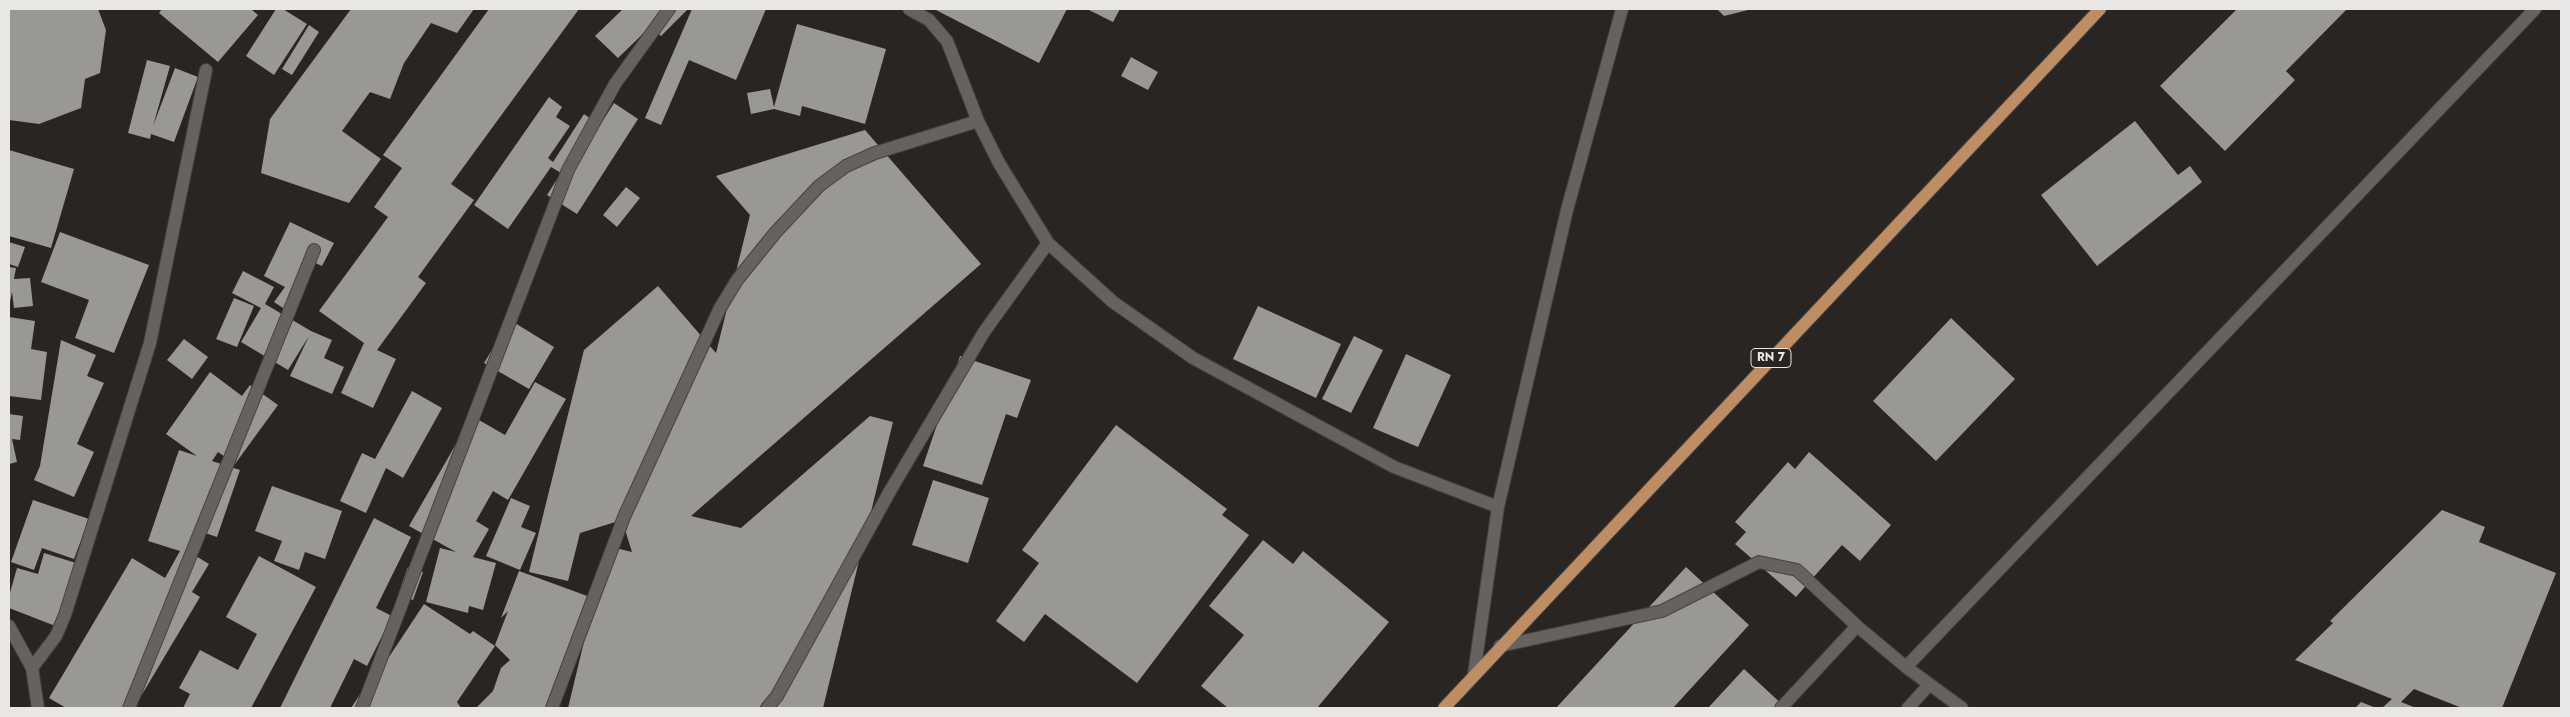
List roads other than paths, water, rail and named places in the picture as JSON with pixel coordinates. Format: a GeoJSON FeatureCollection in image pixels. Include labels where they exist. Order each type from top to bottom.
{"type":"FeatureCollection","features":[{"type":"Feature","properties":{"kind":"main road","name":"RN 7"},"geometry":{"type":"LineString","coordinates":[[1444,708],[1500,646],[2100,9]]}},
{"type":"Feature","properties":{"kind":"street"},"geometry":{"type":"LineString","coordinates":[[362,708],[568,170],[615,84],[670,9]]}},
{"type":"Feature","properties":{"kind":"street"},"geometry":{"type":"LineString","coordinates":[[909,9],[929,20],[946,41],[978,121],[999,163],[1048,243],[1113,302],[1193,358],[1394,466],[1498,507]]}},
{"type":"Feature","properties":{"kind":"street"},"geometry":{"type":"LineString","coordinates":[[1474,674],[1498,507],[1567,210],[1622,9]]}},
{"type":"Feature","properties":{"kind":"street"},"geometry":{"type":"LineString","coordinates":[[1906,667],[2535,9]]}},
{"type":"Feature","properties":{"kind":"street"},"geometry":{"type":"LineString","coordinates":[[32,668],[56,636],[65,616],[150,343],[206,70]]}},
{"type":"Feature","properties":{"kind":"street"},"geometry":{"type":"LineString","coordinates":[[552,708],[624,516],[720,308],[737,280],[775,233],[819,186],[846,166],[875,153],[978,121]]}},
{"type":"Feature","properties":{"kind":"street"},"geometry":{"type":"LineString","coordinates":[[768,708],[777,696],[890,492],[984,332],[1048,243]]}},
{"type":"Feature","properties":{"kind":"street"},"geometry":{"type":"LineString","coordinates":[[129,708],[314,250]]}},
{"type":"Feature","properties":{"kind":"street"},"geometry":{"type":"LineString","coordinates":[[1500,646],[1662,611],[1759,562],[1797,570],[1857,626],[1928,686],[1962,708]]}},
{"type":"Feature","properties":{"kind":"street"},"geometry":{"type":"LineString","coordinates":[[9,626],[32,668],[38,708]]}},
{"type":"Feature","properties":{"kind":"street"},"geometry":{"type":"LineString","coordinates":[[1781,708],[1857,626]]}},
{"type":"Feature","properties":{"kind":"street"},"geometry":{"type":"LineString","coordinates":[[1908,708],[1928,686]]}}]}
